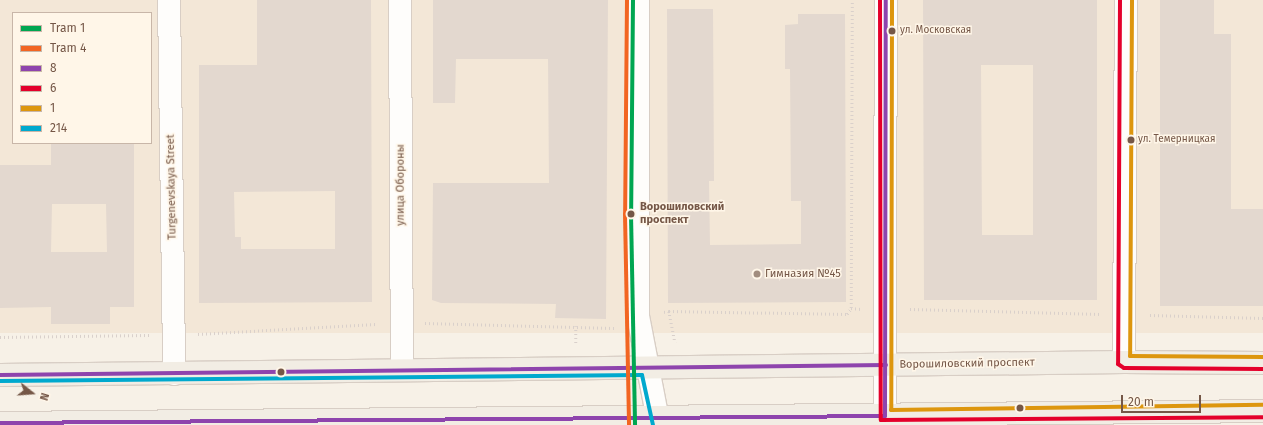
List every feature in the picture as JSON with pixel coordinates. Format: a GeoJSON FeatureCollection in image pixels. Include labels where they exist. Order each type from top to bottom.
{"type":"FeatureCollection","features":[{"type":"Feature","properties":{"kind":"main road","name":"Ворошиловский проспект"},"geometry":{"type":"LineString","coordinates":[[0,375],[402,370],[647,369],[681,367],[1124,362],[1263,363]]}},
{"type":"Feature","properties":{"kind":"main road"},"geometry":{"type":"LineString","coordinates":[[0,423],[659,421],[885,416],[1263,411]]}},
{"type":"Feature","properties":{"kind":"street","name":"Turgenevskaya Street"},"geometry":{"type":"LineString","coordinates":[[169,0],[174,374]]}},
{"type":"Feature","properties":{"kind":"street","name":"улица Обороны"},"geometry":{"type":"LineString","coordinates":[[400,0],[402,370]]}},
{"type":"Feature","properties":{"kind":"street"},"geometry":{"type":"LineString","coordinates":[[638,0],[638,316],[647,369],[659,421]]}},
{"type":"Feature","properties":{"kind":"street"},"geometry":{"type":"LineString","coordinates":[[885,416],[886,0]]}},
{"type":"Feature","properties":{"kind":"street"},"geometry":{"type":"LineString","coordinates":[[1124,362],[1126,0]]}},
{"type":"Feature","properties":{"kind":"path"},"geometry":{"type":"LineString","coordinates":[[0,337],[174,335],[402,322],[615,328],[615,316],[638,316],[669,311],[847,314],[852,308],[852,0]]}},
{"type":"Feature","properties":{"kind":"path"},"geometry":{"type":"LineString","coordinates":[[852,308],[1263,318]]}},
{"type":"Feature","properties":{"kind":"path"},"geometry":{"type":"LineString","coordinates":[[669,311],[681,367]]}},
{"type":"Feature","properties":{"kind":"shaded area"},"geometry":{"type":"Polygon","coordinates":[[[0,0],[1263,0],[1263,333],[0,333],[0,0]]]}},
{"type":"Feature","properties":{"kind":"building"},"geometry":{"type":"Polygon","coordinates":[[[257,0],[371,0],[372,302],[199,303],[199,65],[257,65],[257,0]],[[335,191],[234,192],[235,237],[241,237],[241,249],[335,249],[335,191]]]}},
{"type":"Feature","properties":{"kind":"building"},"geometry":{"type":"Polygon","coordinates":[[[433,0],[608,0],[606,319],[555,318],[556,304],[441,303],[432,300],[433,183],[549,183],[548,59],[456,59],[455,103],[433,103],[433,0]]]}},
{"type":"Feature","properties":{"kind":"building"},"geometry":{"type":"Polygon","coordinates":[[[923,0],[1097,0],[1097,300],[924,300],[923,0]],[[981,65],[982,235],[1033,235],[1033,65],[981,65]]]}},
{"type":"Feature","properties":{"kind":"building"},"geometry":{"type":"Polygon","coordinates":[[[1160,0],[1214,0],[1214,34],[1231,34],[1231,209],[1263,209],[1263,306],[1160,306],[1160,0]]]}},
{"type":"Feature","properties":{"kind":"building"},"geometry":{"type":"Polygon","coordinates":[[[667,9],[713,9],[714,181],[709,181],[710,245],[801,244],[801,201],[791,201],[790,69],[785,69],[785,25],[798,24],[798,14],[845,14],[846,302],[668,303],[667,9]]]}},
{"type":"Feature","properties":{"kind":"building"},"geometry":{"type":"Polygon","coordinates":[[[51,144],[134,144],[134,307],[110,307],[110,324],[51,324],[51,307],[0,308],[0,165],[51,165],[51,144]],[[52,204],[51,252],[107,252],[106,204],[52,204]]]}},
{"type":"Feature","properties":{"kind":"tram line","name":"4"},"geometry":{"type":"LineString","coordinates":[[627,0],[625,214],[629,425]]}},
{"type":"Feature","properties":{"kind":"tram line","name":"1"},"geometry":{"type":"LineString","coordinates":[[633,0],[631,214],[635,425]]}},
{"type":"Feature","properties":{"kind":"transit line","name":"6"},"geometry":{"type":"LineString","coordinates":[[880,0],[881,420],[1263,417]]}},
{"type":"Feature","properties":{"kind":"transit line","name":"8"},"geometry":{"type":"LineString","coordinates":[[0,423],[885,416],[886,0]]}},
{"type":"Feature","properties":{"kind":"transit line","name":"1"},"geometry":{"type":"LineString","coordinates":[[892,0],[891,410],[1263,405]]}},
{"type":"Feature","properties":{"kind":"transit line","name":"6"},"geometry":{"type":"LineString","coordinates":[[1120,0],[1118,364],[1124,368],[1263,369]]}},
{"type":"Feature","properties":{"kind":"transit line","name":"1"},"geometry":{"type":"LineString","coordinates":[[1132,0],[1130,356],[1263,357]]}},
{"type":"Feature","properties":{"kind":"transit line","name":"8"},"geometry":{"type":"LineString","coordinates":[[0,375],[886,365]]}},
{"type":"Feature","properties":{"kind":"transit line","name":"214"},"geometry":{"type":"LineString","coordinates":[[0,381],[642,375],[653,425]]}},
{"type":"Feature","properties":{"kind":"place","name":"ул. Московская"},"geometry":{"type":"Point","coordinates":[892,31]}},
{"type":"Feature","properties":{"kind":"place","name":"ул. Темерницкая"},"geometry":{"type":"Point","coordinates":[1131,140]}},
{"type":"Feature","properties":{"kind":"place","name":"Ворошиловский проспект"},"geometry":{"type":"Point","coordinates":[631,214]}},
{"type":"Feature","properties":{"kind":"place","name":"Гимназия №45"},"geometry":{"type":"Point","coordinates":[757,274]}}]}
